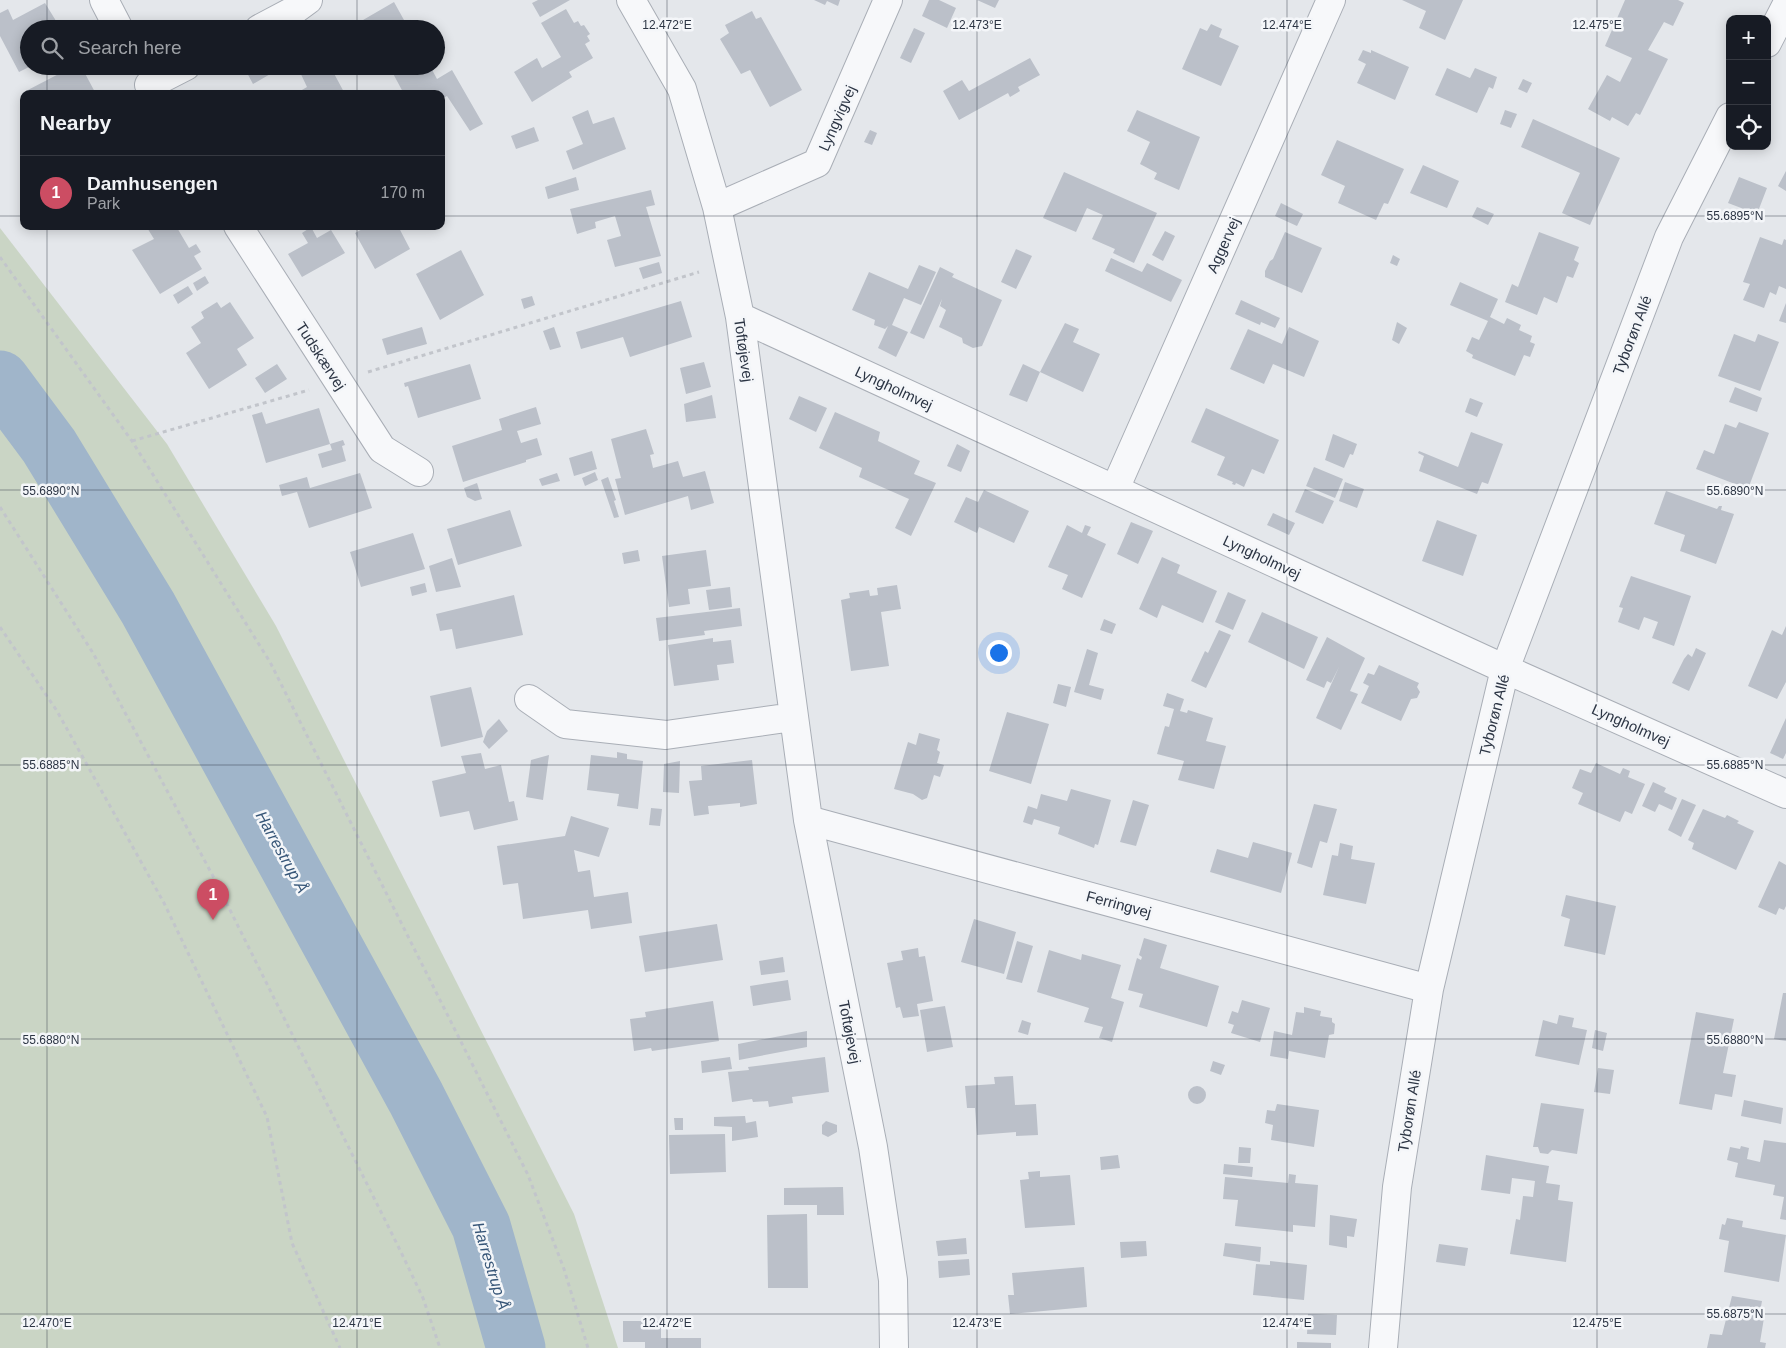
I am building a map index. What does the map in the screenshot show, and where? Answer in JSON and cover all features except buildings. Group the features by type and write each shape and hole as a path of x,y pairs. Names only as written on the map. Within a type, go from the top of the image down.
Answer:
{"street":[{"path":"104,0 114,20"},
{"path":"276,20 308,0"},
{"name":"Toftøjevej","path":"631,0 682,89 717,206 740,317 808,820 873,1147 893,1280 894,1348"},
{"name":"Lyngvigvej","path":"717,206 817,163 888,0"},
{"name":"Aggervej","path":"1115,489 1331,0"},
{"path":"1771,35 1786,6"},
{"path":"147,82 164,75"},
{"name":"Tyborøn Allé","path":"1383,1348 1398,1187 1429,989 1505,669 1669,237 1726,125"},
{"name":"Tudskærvej","path":"241,230 382,449 419,472"},
{"name":"Lyngholmvej","path":"740,317 1505,669 1786,794"},
{"path":"529,699 565,724 666,734 793,717"},
{"name":"Ferringvej","path":"808,820 1429,989"}],"path":[{"path":"0,257 132,442 270,662 322,761 528,1175 564,1269 588,1348"},
{"path":"132,442 337,382 728,263"},
{"path":"0,507 93,653 214,878 400,1250 423,1298 440,1348"},
{"path":"0,627 57,712 164,903 267,1117 292,1243 340,1348"}],"green space":[{"path":"0,228 167,444 276,626 574,1214 618,1348 0,1348"}],"waterway":[{"name":"Harrestrup Å","path":"0,380 49,446 148,608 416,1098 481,1226 516,1348"}],"place":[{"name":"Damhusengen","path":"213,920"}]}
